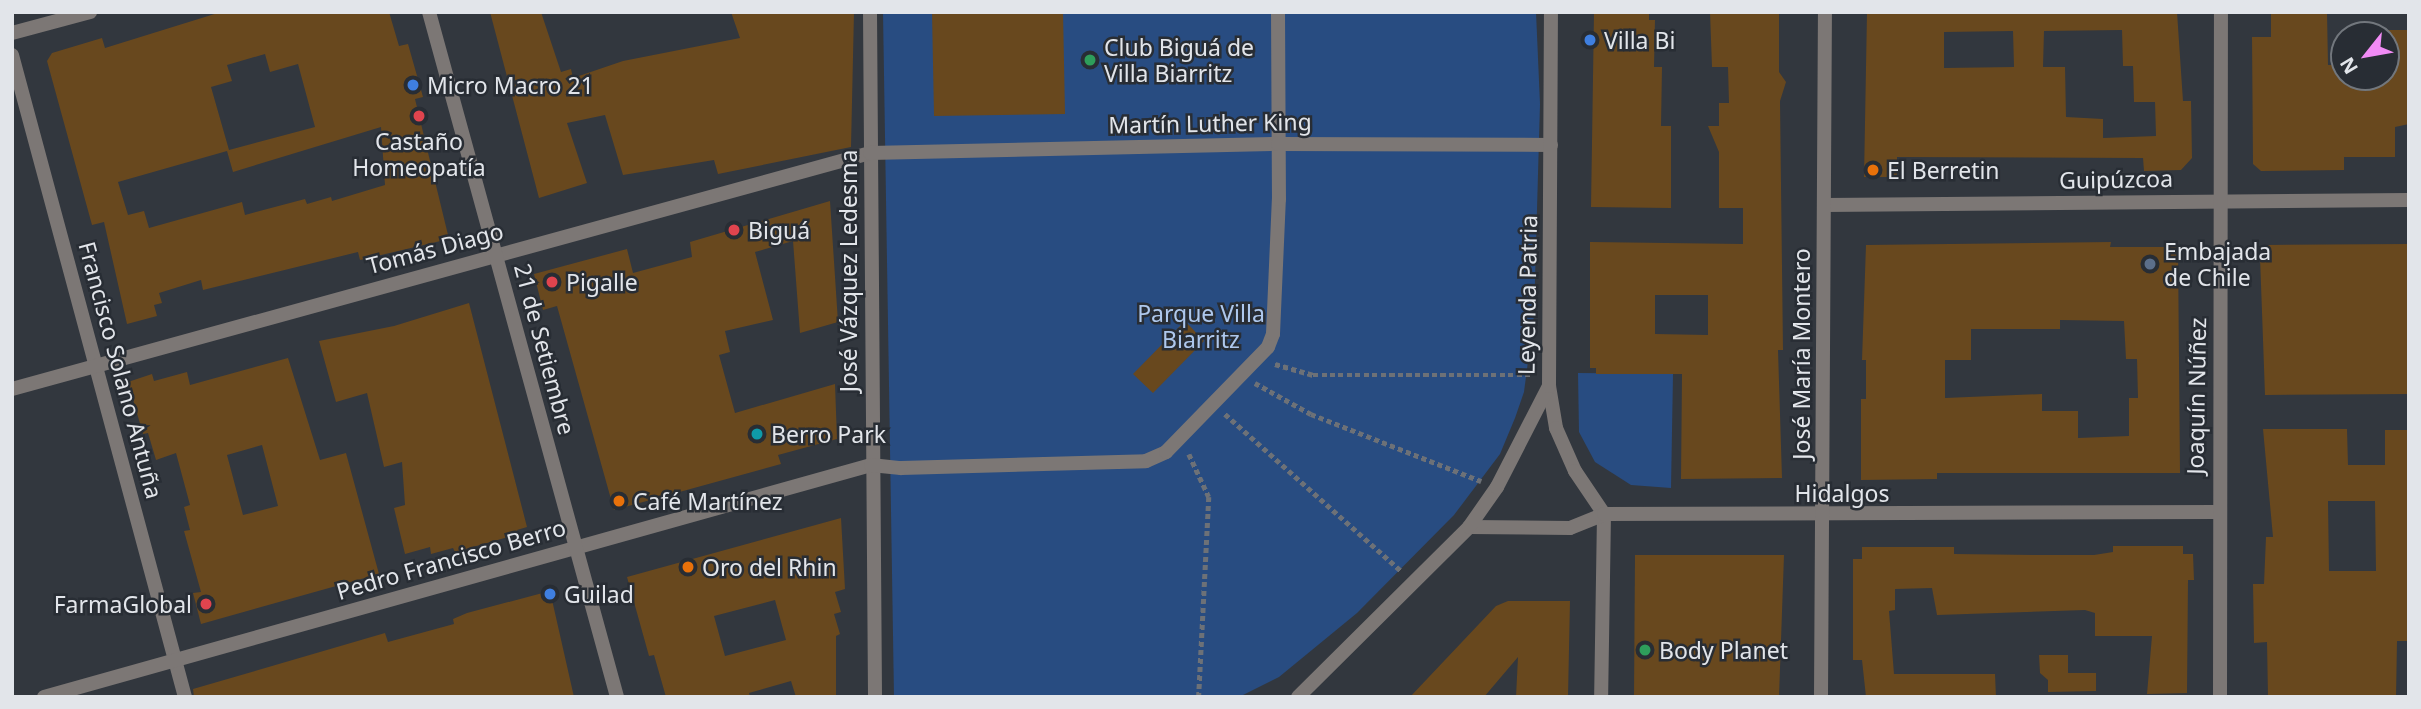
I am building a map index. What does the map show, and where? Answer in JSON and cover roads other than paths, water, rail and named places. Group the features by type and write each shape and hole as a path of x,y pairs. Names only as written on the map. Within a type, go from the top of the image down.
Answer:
{"street":[{"path":"12,33 90,12"},
{"name":"21 de Setiembre","path":"429,12 617,697"},
{"name":"José Vázquez Ledesma","path":"870,12 871,465 876,697"},
{"path":"871,465 901,468 1146,461 1182,438 1258,359 1273,334 1279,199 1278,12"},
{"name":"Leyenda Patria","path":"1298,697 1469,527 1497,487 1549,386 1551,12"},
{"name":"José María Montero","path":"1821,697 1825,12"},
{"name":"Joaquín Núñez","path":"2220,697 2217,513 2222,201 2221,12"},
{"name":"Francisco Solano Antuña","path":"12,55 185,697"},
{"name":"Martín Luther King","path":"870,153 1278,144 1551,145"},
{"name":"Tomás Diago","path":"12,389 870,153"},
{"name":"Guipúzcoa","path":"1825,205 2409,200"},
{"path":"1549,386 1556,428 1574,471 1604,514 1601,697"},
{"name":"Pedro Francisco Berro","path":"44,697 871,465"},
{"name":"Hidalgos","path":"1469,527 1570,528 1604,514 1822,516 2217,513"}],"place":[{"name":"Villa Bi","path":"1590,40"},
{"name":"Club Biguá de Villa Biarritz","path":"1090,60"},
{"name":"Micro Macro 21","path":"413,85"},
{"name":"Castaño Homeopatía","path":"419,116"},
{"name":"El Berretin","path":"1873,170"},
{"name":"Biguá","path":"734,230"},
{"name":"Embajada de Chile","path":"2150,264"},
{"name":"Pigalle","path":"552,282"},
{"name":"Berro Park","path":"757,434"},
{"name":"Café Martínez","path":"619,501"},
{"name":"Oro del Rhin","path":"688,567"},
{"name":"Guilad","path":"550,594"},
{"name":"FarmaGlobal","path":"206,604"},
{"name":"Body Planet","path":"1645,650"}],"park label":[{"name":"Parque Villa Biarritz","path":"1201,326"}]}
